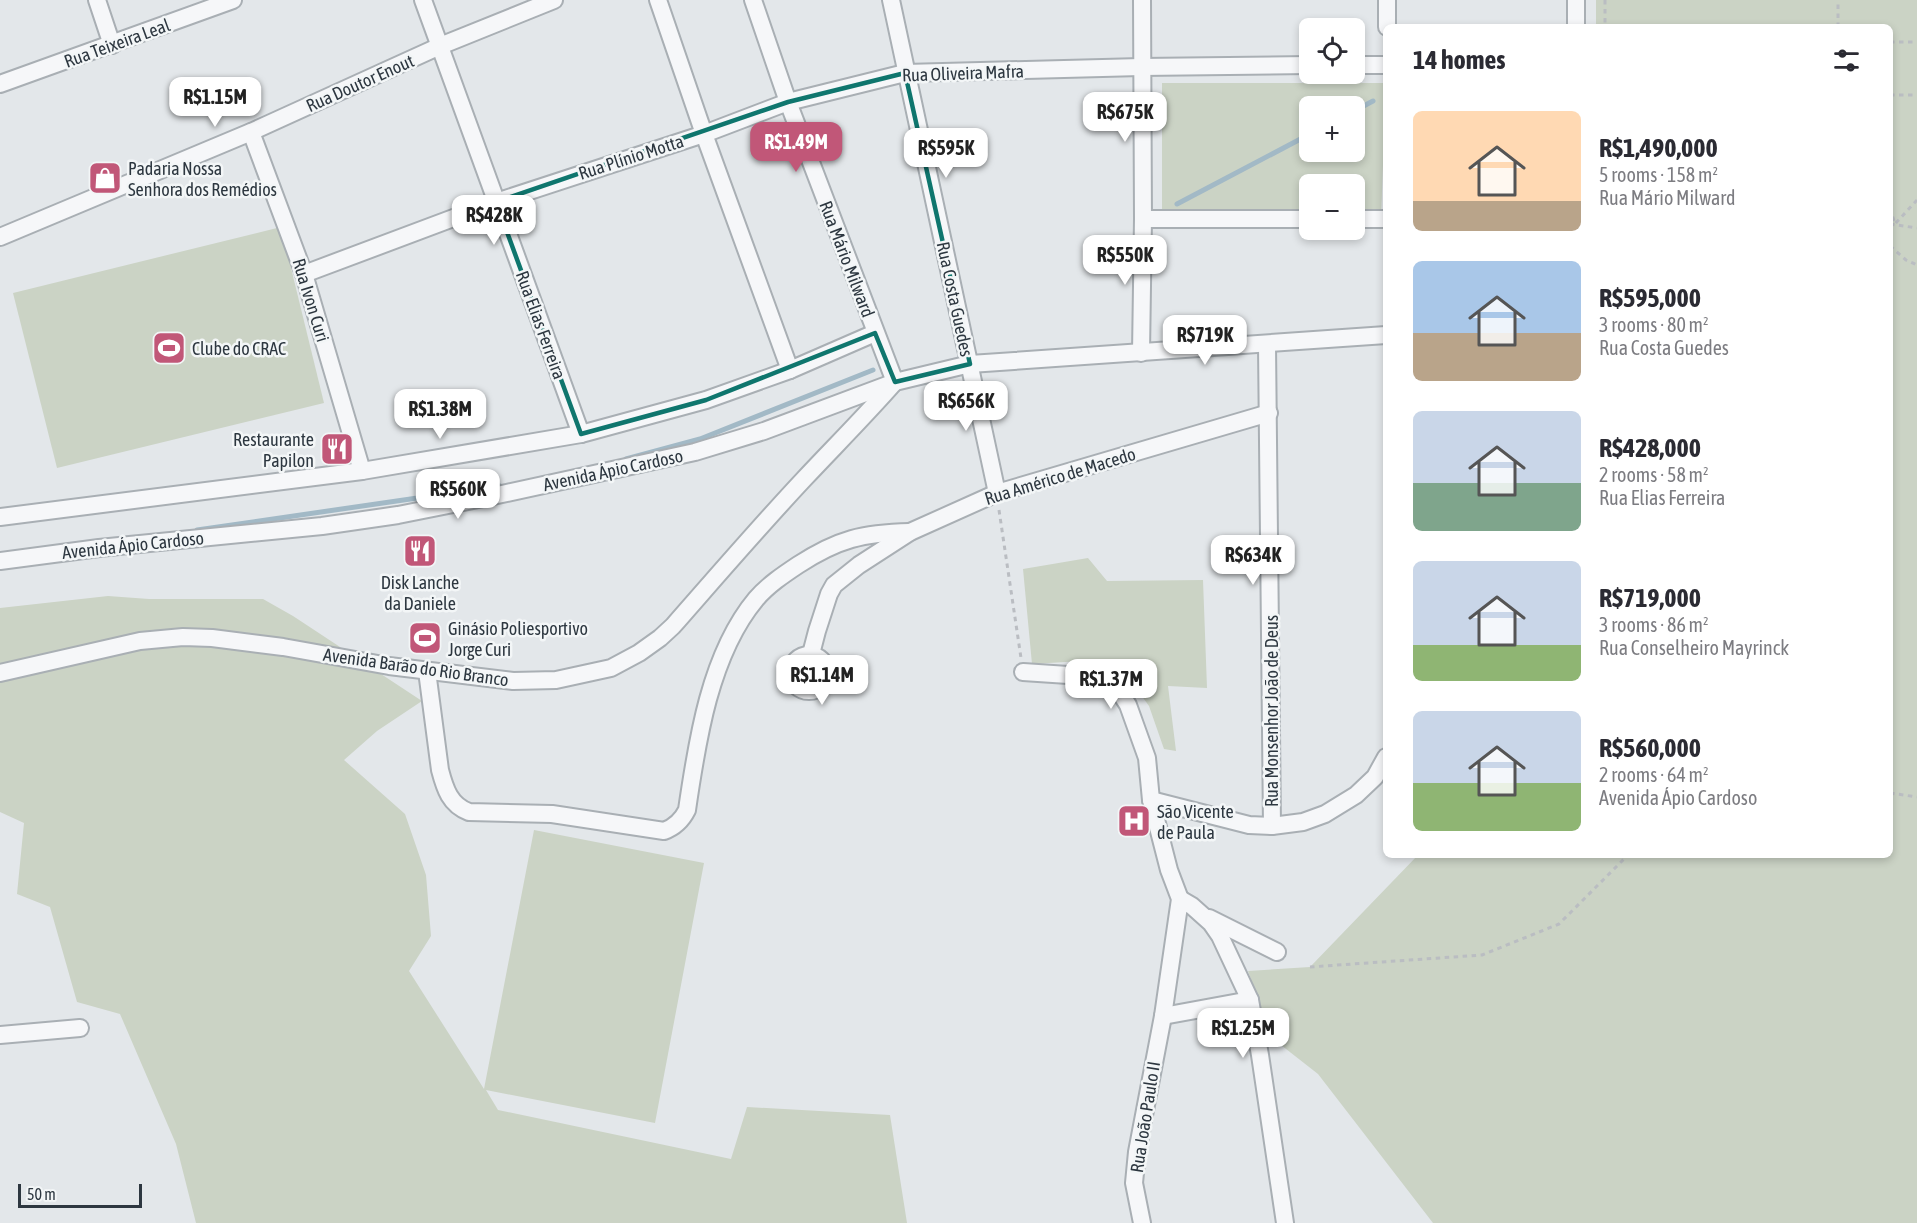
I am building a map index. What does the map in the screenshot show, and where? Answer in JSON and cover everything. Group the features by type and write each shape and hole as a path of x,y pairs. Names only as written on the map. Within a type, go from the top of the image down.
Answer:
{"street":[{"path":"97,0 112,45"},
{"name":"Rua Teixeira Leal","path":"0,84 233,0"},
{"name":"Rua Elias Ferreira","path":"423,0 581,434"},
{"name":"Rua Doutor Enout","path":"0,237 251,132 441,46 554,0"},
{"path":"658,0 790,370"},
{"name":"Rua Mário Milward","path":"753,0 788,102 895,382"},
{"name":"Rua Costa Guedes","path":"891,0 997,493"},
{"path":"1141,353 1142,0"},
{"path":"1387,0 1388,24"},
{"path":"1576,0 1576,24"},
{"name":"Rua Oliveira Mafra","path":"788,102 905,73 1299,65"},
{"path":"1365,65 1383,65"},
{"name":"Rua Plínio Motta","path":"304,274 496,202 704,134 788,102"},
{"name":"Rua Ivon Curi","path":"251,132 304,274 362,471"},
{"path":"1143,219 1299,219"},
{"path":"1365,219 1383,219"},
{"path":"0,518 362,471 581,434 706,400 790,370 875,333"},
{"name":"Avenida Ápio Cardoso","path":"0,561 99,548 322,526 398,515 483,498 695,452 764,430 895,382 970,364 1383,335"},
{"name":"Rua Monsenhor João de Deus","path":"1267,345 1272,826"},
{"name":"Avenida Barão do Rio Branco","path":"0,673 140,642 183,637 212,638 283,647 428,671 513,681 556,680 611,668 639,653 673,626 751,537 858,425 895,382"},
{"name":"Rua Américo de Macedo","path":"811,654 829,594 834,585 859,565 910,532 997,493 1269,413"},
{"path":"428,671 440,770 450,798 459,808 469,812 552,814 664,831 678,824 687,810 704,715 716,674 731,637 755,600 771,584 821,550 864,535 910,532"},
{"name":"Rua João Paulo II","path":"1023,672 1098,677 1113,685 1128,705 1147,758 1151,800 1169,870 1180,899 1163,1016 1137,1152 1134,1183 1142,1223"},
{"path":"1151,800 1249,825 1272,826 1303,822 1341,806 1367,786 1383,762"},
{"path":"1180,899 1203,914 1277,952"},
{"path":"1203,914 1220,936 1250,1000 1284,1223"},
{"path":"1163,1016 1250,1000"},
{"path":"0,1035 80,1028"}],"path":[{"path":"1605,0 1605,24"},
{"path":"1838,0 1838,24"},
{"path":"1893,42 1917,42"},
{"path":"1893,95 1917,95"},
{"path":"1895,224 1917,200"},
{"path":"1893,218 1895,224"},
{"path":"1895,224 1917,228"},
{"path":"1893,249 1906,260 1917,265"},
{"path":"997,493 1023,672"},
{"path":"1893,793 1917,797"},
{"path":"1310,967 1482,955 1559,924 1625,858"}],"highlighted area":[{"path":"905,73 970,364 895,382 875,333 706,400 581,434 496,202 788,102"}],"shaded area":[{"path":"1596,0 1917,0 1917,1223 1433,1223 1318,1074 1272,1038 1248,971 1310,967 1415,858 1893,858 1893,24 1596,24"},
{"path":"1162,83 1383,83 1381,219 1365,219 1365,174 1299,174 1299,219 1162,219"},
{"name":"Clube do CRAC","path":"281,227 324,403 57,468 13,293"},
{"path":"1088,558 1107,581 1203,580 1207,688 1168,686 1176,751 1164,749 1149,706 1115,659 1032,664 1023,569"},
{"path":"108,596 149,599 263,599 293,616 422,701 377,731 344,760 405,814 426,875 431,936 409,971 484,1089 534,830 704,863 655,1123 486,1090 498,1110 731,1159 747,1107 890,1115 907,1223 196,1223 176,1144 120,1014 77,1002 50,907 17,894 24,823 0,812 0,608"},
{"path":"809,658 819,663 824,673 819,683 809,688 799,683 794,673 799,663"}],"waterway":[{"path":"1365,105 1373,101"},
{"path":"1177,204 1299,140"},
{"path":"626,459 700,439 873,370"},
{"path":"197,530 500,486"}],"place":[{"name":"Padaria Nossa Senhora dos Remédios","path":"105,178"},
{"name":"Clube do CRAC","path":"169,348"},
{"name":"Restaurante Papilon","path":"337,449"},
{"name":"Disk Lanche da Daniele","path":"420,551"},
{"name":"Ginásio Poliesportivo Jorge Curi","path":"425,638"},
{"name":"São Vicente de Paula","path":"1134,821"}]}
